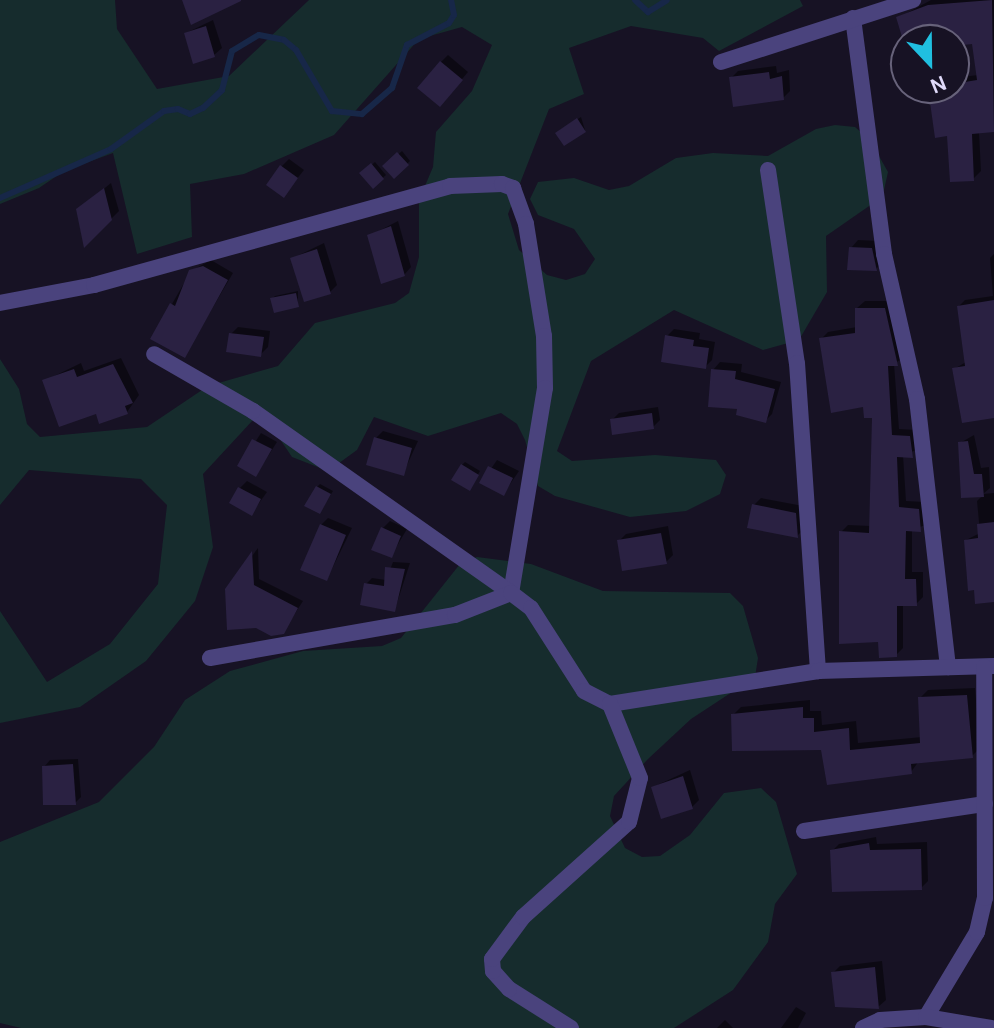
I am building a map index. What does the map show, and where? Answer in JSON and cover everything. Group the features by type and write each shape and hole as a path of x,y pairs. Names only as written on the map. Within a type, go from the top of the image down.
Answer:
{"street":[{"path":"721,62 913,0"},
{"path":"853,18 884,254 917,399 948,667"},
{"path":"768,170 797,363 818,671"},
{"path":"0,303 94,285 450,186 502,184 513,188 526,224 544,336 545,388 511,593"},
{"path":"154,354 253,411 531,608 584,691 610,704 818,671 989,666 985,898 977,932 926,1017"},
{"path":"210,658 455,615 511,593"},
{"path":"571,1028 509,989 493,971 492,959 523,917 629,822 640,778 610,704"},
{"path":"804,831 985,804"},
{"path":"863,1028 880,1020 926,1017 991,1028"}],"green space":[{"path":"0,0 115,0 117,29 157,89 229,76 309,0 800,0 803,6 719,51 703,38 631,26 569,48 584,94 549,109 508,214 519,250 547,275 566,280 585,274 595,259 574,229 538,215 530,199 538,182 574,178 609,190 629,186 676,158 713,153 768,156 816,129 835,125 855,127 870,140 888,172 884,190 872,204 826,236 827,292 799,340 763,350 674,310 591,361 557,451 572,461 655,455 716,460 726,475 720,494 686,511 630,517 555,496 538,486 525,440 517,424 501,413 428,436 374,417 357,450 328,471 292,457 271,426 253,420 203,474 213,547 195,601 146,661 80,707 0,723 0,611 47,682 110,644 158,584 167,505 141,479 29,470 0,505 0,359 19,389 27,424 40,437 147,427 208,386 278,366 315,323 395,303 409,293 419,257 419,200 433,167 436,132 472,91 492,45 462,27 419,39 334,135 244,174 190,184 192,237 137,254 113,153 64,171 39,188 0,204"},
{"path":"477,557 531,564 603,591 730,593 743,606 758,658 755,677 691,719 648,759 614,796 610,816 625,848 642,857 660,856 690,835 724,793 761,788 776,802 797,874 775,904 768,942 733,990 674,1028 21,1028 0,1023 0,842 99,802 154,747 185,700 230,671 303,651 382,646 401,638 460,564"}],"building":[{"path":"182,0 241,0 241,1 191,25"},
{"path":"992,0 994,132 972,134 974,181 950,182 947,136 935,138 930,104 970,104 970,81 977,80 970,44 970,24 898,24 896,17 928,5"},
{"path":"206,26 215,57 193,64 184,33"},
{"path":"440,61 463,80 440,107 417,88"},
{"path":"769,72 770,79 782,76 784,100 733,107 729,77"},
{"path":"577,118 586,132 564,146 555,133"},
{"path":"397,152 409,165 394,179 382,166"},
{"path":"371,163 384,179 373,189 359,173"},
{"path":"280,165 298,178 284,198 266,185"},
{"path":"104,188 112,220 84,248 76,209"},
{"path":"391,226 405,276 381,284 367,235"},
{"path":"849,247 872,248 877,271 847,270"},
{"path":"317,249 331,294 304,302 290,258"},
{"path":"203,266 228,280 185,358 150,339 170,303 175,306 189,270"},
{"path":"296,293 299,307 274,313 270,298"},
{"path":"994,300 994,418 962,423 952,368 965,366 957,306"},
{"path":"855,308 885,308 898,366 888,366 892,435 910,436 913,458 897,457 899,507 919,509 921,532 906,531 905,579 916,579 917,606 897,606 897,657 879,658 878,642 839,644 839,531 869,533 872,418 864,418 863,407 831,413 819,338 855,333"},
{"path":"229,333 264,337 261,357 226,352"},
{"path":"665,335 694,340 693,346 709,348 706,369 661,362"},
{"path":"113,364 133,403 125,406 128,414 99,424 96,414 59,427 42,380 74,369 77,377"},
{"path":"711,369 736,371 735,379 775,389 766,423 736,415 737,409 708,407"},
{"path":"652,413 654,429 612,435 610,419"},
{"path":"374,437 412,448 404,476 366,465"},
{"path":"252,439 272,449 256,477 237,466"},
{"path":"968,441 974,474 982,474 984,497 961,498 958,442"},
{"path":"461,464 479,475 470,491 451,480"},
{"path":"488,466 513,478 504,496 479,483"},
{"path":"316,486 331,494 320,514 304,506"},
{"path":"238,487 261,499 252,516 229,503"},
{"path":"752,504 796,513 798,538 747,528"},
{"path":"994,522 994,602 975,604 974,590 968,591 964,540 978,538 977,524"},
{"path":"320,524 346,535 327,581 300,570"},
{"path":"381,527 401,536 392,558 371,550"},
{"path":"661,533 667,564 622,571 617,540"},
{"path":"252,551 254,585 298,608 284,634 271,636 256,628 227,630 225,589"},
{"path":"385,567 405,569 395,612 360,605 364,583 384,586"},
{"path":"967,695 973,758 911,764 912,774 827,785 821,750 732,751 731,714 803,707 803,718 814,718 814,732 849,728 850,750 920,743 918,697"},
{"path":"73,764 76,805 43,805 42,766"},
{"path":"683,776 693,809 661,819 651,787"},
{"path":"869,843 870,850 921,849 922,890 832,892 830,850"},
{"path":"875,967 879,1009 835,1007 831,972"}],"waterway":[{"path":"0,198 111,149 164,111 178,109 190,114 203,108 222,90 232,51 259,35 284,40 296,50 332,111 362,114 392,88 407,45 449,23 454,15 451,0"},
{"path":"635,0 648,12 667,0"}]}
